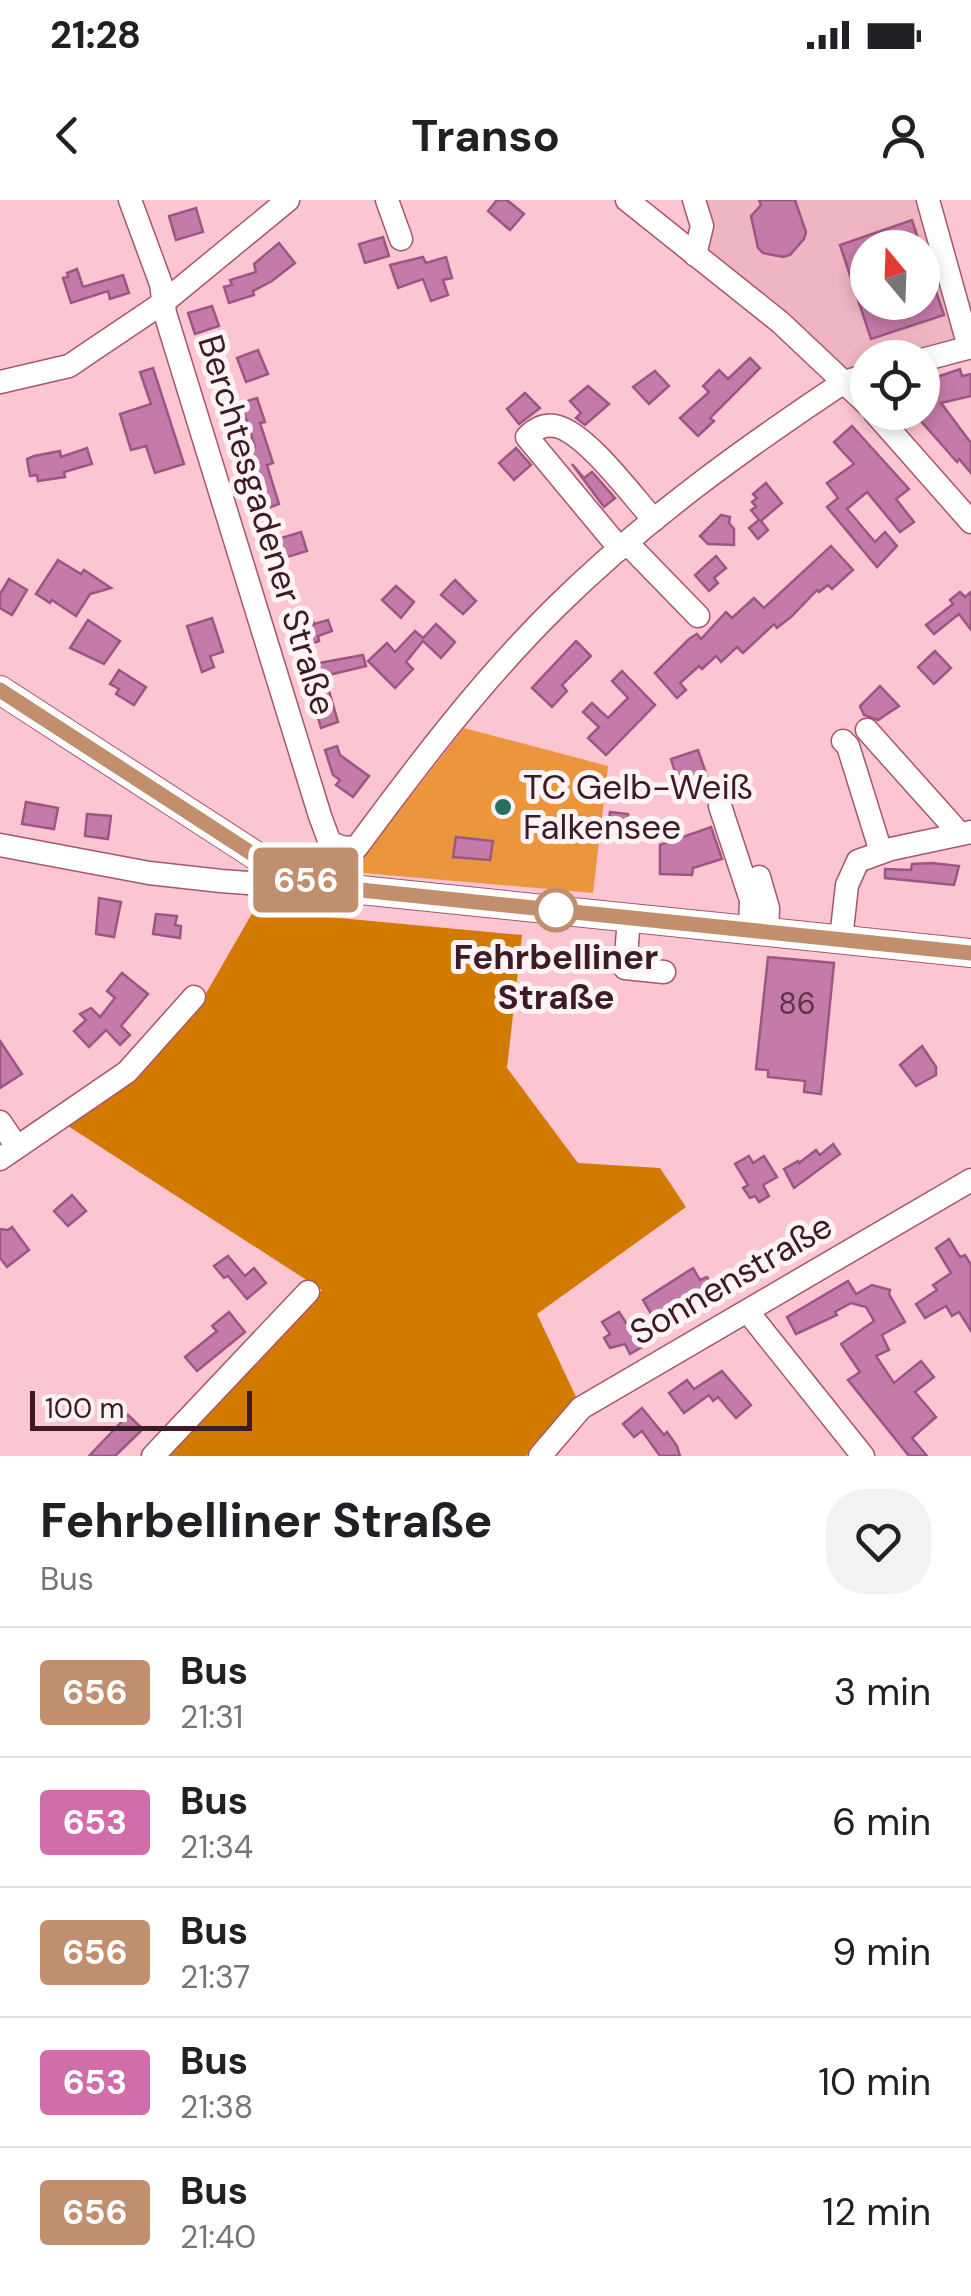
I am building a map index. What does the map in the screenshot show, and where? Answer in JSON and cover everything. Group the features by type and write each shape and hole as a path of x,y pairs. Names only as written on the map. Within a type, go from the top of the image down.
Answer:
{"main road":[{"path":"0,690 274,868 310,882 971,953"}],"street":[{"name":"Berchtesgadener Straße","path":"130,200 330,842 345,848 358,847 430,749 493,673 623,547"},
{"path":"0,382 69,366 164,302 288,200"},
{"path":"387,200 400,239"},
{"path":"627,200 780,322 850,388"},
{"path":"694,200 702,226 695,256"},
{"path":"928,200 970,347 940,355"},
{"path":"623,547 747,450 850,380"},
{"path":"654,520 579,438 557,426 537,427 526,437 623,547 693,616"},
{"path":"890,430 971,522"},
{"path":"866,730 965,833"},
{"path":"843,741 848,746 880,852"},
{"path":"720,806 758,931"},
{"path":"840,939 847,885 858,861 880,852 965,833"},
{"path":"749,843 768,908 758,931"},
{"path":"0,845 221,881 262,880 274,868"},
{"path":"628,918 624,979 664,972"},
{"path":"0,1122 8,1153 127,1072 194,997"},
{"name":"Sonnenstraße","path":"540,1456 581,1408 640,1370 748,1312 971,1180"},
{"path":"153,1456 308,1292"},
{"path":"748,1312 863,1456"}],"shaded area":[{"path":"694,200 928,200 936,230 850,230 850,320 940,320 940,243 969,347 940,354 940,340 850,340 850,380 844,382 695,255"},
{"name":"TC Gelb-Weiß Falkensee","path":"464,728 608,766 593,893 351,872"},
{"path":"254,910 522,935 507,1068 578,1163 660,1168 686,1207 537,1314 577,1399 526,1456 162,1456 322,1290 68,1126 201,1002"}],"building":[{"path":"497,200 507,200 524,214 510,230 488,211"},
{"path":"759,200 795,200 806,232 790,255 763,253 758,248 751,216 761,205"},
{"path":"196,208 203,232 176,240 169,216"},
{"path":"912,220 915,230 883,230"},
{"path":"383,237 389,256 365,263 359,244"},
{"path":"850,242 850,275 840,245"},
{"path":"279,243 295,263 253,291 254,295 229,303 224,287 232,285 230,280 256,272 254,264"},
{"path":"423,257 426,263 446,257 452,278 443,280 448,295 431,301 423,279 398,288 390,265"},
{"path":"77,269 83,287 123,275 129,293 110,299 108,291 71,303 63,278"},
{"path":"212,306 219,326 195,334 188,313"},
{"path":"865,320 929,320 871,339"},
{"path":"258,350 268,374 246,382 237,358"},
{"path":"750,358 760,368 710,418 714,421 698,436 680,418 709,392 703,386 719,370 728,379"},
{"path":"153,368 184,464 155,473 146,446 131,450 120,414 151,404 140,372"},
{"path":"960,369 962,376 971,374 971,396 941,403 971,443 971,473 929,430 940,430 940,376"},
{"path":"655,371 669,386 649,404 633,387"},
{"path":"588,386 609,404 585,425 576,418 581,413 570,401"},
{"path":"525,393 540,408 519,424 507,409"},
{"path":"257,398 265,422 260,423 273,463 267,465 279,504 260,511 253,491 261,489 253,464 245,467 240,452 255,447 241,403"},
{"path":"850,428 856,430 909,489 896,499 914,522 900,532 867,492 847,509 875,542 885,532 897,546 877,567 827,507 838,498 827,483 854,464 834,442"},
{"path":"87,448 92,464 64,472 65,477 38,481 37,475 30,476 27,459 60,451 61,457"},
{"path":"516,448 531,465 514,480 499,463"},
{"path":"572,464 584,478 592,472 615,498 604,507"},
{"path":"766,483 782,503 761,521 768,530 758,539 749,528 759,520 751,510 756,507 753,494"},
{"path":"721,515 730,517 734,545 708,544 700,536"},
{"path":"301,532 307,551 284,558 278,539"},
{"path":"831,546 853,570 832,589 828,585 817,590 792,616 777,628 774,624 743,653 737,647 721,662 716,656 702,669 699,666 680,683 686,690 677,698 655,673 689,639 697,634 701,639 726,612 732,618 754,598 764,608"},
{"path":"716,556 726,568 714,578 718,583 709,591 695,575"},
{"path":"58,560 81,574 84,570 111,588 90,594 76,616 52,600 50,603 36,594"},
{"path":"9,579 27,590 12,615 0,608 0,594"},
{"path":"455,580 476,601 463,614 441,595"},
{"path":"396,586 414,602 401,618 382,600"},
{"path":"960,592 965,597 971,592 971,630 959,614 934,634 926,625 953,604 950,600"},
{"path":"307,616 314,624 328,620 332,631 298,649 291,627 295,626 293,620"},
{"path":"212,618 223,652 210,656 214,667 202,672 187,626"},
{"path":"88,620 120,641 104,664 70,648"},
{"path":"436,624 455,642 441,658 423,641 406,662 413,669 395,688 368,661 387,643 395,652 415,631 423,638"},
{"path":"576,641 591,656 562,685 567,691 552,707 532,688"},
{"path":"935,651 951,668 934,684 918,667"},
{"path":"363,655 366,666 329,675 332,683 327,684 338,722 321,728 303,666"},
{"path":"119,670 146,687 134,705 116,694 119,689 110,684"},
{"path":"622,671 655,705 606,755 588,738 599,727 583,712 592,703 608,718 628,698 612,681"},
{"path":"880,686 899,706 878,720 864,715 860,706"},
{"path":"337,746 340,755 369,776 353,797 336,785 340,780 333,775 325,750"},
{"path":"698,750 709,782 681,791 671,759"},
{"path":"26,802 58,808 54,829 22,824"},
{"path":"610,812 628,814 627,826 633,826 632,839 607,835"},
{"path":"87,814 111,816 108,839 85,836"},
{"path":"711,827 722,859 693,868 692,875 660,874 660,845"},
{"path":"456,837 493,841 490,860 453,857"},
{"path":"912,864 959,866 954,885 885,878 885,869 911,870"},
{"path":"99,898 121,902 114,937 96,934"},
{"path":"156,914 177,916 175,925 181,926 180,938 153,934"},
{"path":"768,957 834,963 821,1094 804,1092 805,1081 768,1077 768,1070 756,1069"},
{"path":"122,973 148,994 121,1026 130,1035 120,1045 106,1030 89,1047 74,1031 86,1020 80,1014 91,1008 100,1017 115,998 107,991"},
{"path":"0,1041 22,1074 0,1088"},
{"path":"922,1046 936,1067 936,1075 916,1086 900,1065"},
{"path":"833,1144 840,1154 794,1188 784,1169 816,1150 820,1155"},
{"path":"749,1156 753,1163 764,1156 777,1177 763,1185 769,1196 759,1202 743,1188 748,1185 735,1164"},
{"path":"72,1195 86,1211 68,1226 54,1211"},
{"path":"12,1227 29,1250 7,1267 0,1258 0,1229"},
{"path":"949,1239 960,1257 965,1255 971,1265 971,1331 959,1312 952,1316 946,1306 925,1318 916,1304 937,1290 933,1285 951,1273 936,1248"},
{"path":"228,1256 245,1276 254,1268 266,1283 247,1299 214,1266"},
{"path":"693,1268 700,1280 707,1277 716,1291 694,1303 690,1295 653,1317 643,1300"},
{"path":"848,1281 856,1294 872,1285 890,1290 905,1322 882,1335 889,1350 876,1356 894,1383 921,1361 934,1377 915,1392 936,1417 912,1438 927,1456 909,1456 848,1380 860,1372 841,1344 874,1321 866,1307 851,1303 835,1312 837,1315 796,1334 787,1317"},
{"path":"229,1312 245,1332 197,1371 185,1357 217,1331 212,1326"},
{"path":"619,1312 642,1347 630,1354 625,1344 610,1348 604,1338 610,1334 602,1322"},
{"path":"722,1371 751,1405 736,1418 718,1397 713,1401 709,1395 684,1413 669,1393 687,1380 694,1389"},
{"path":"642,1408 664,1435 667,1432 680,1456 660,1456 642,1431 634,1437 623,1424"},
{"path":"128,1415 143,1429 115,1456 89,1456"}],"bus line":[{"name":"656","path":"0,690 274,868 310,882 971,953"}],"place":[{"name":"TC Gelb-Weiß Falkensee","path":"503,807"},
{"name":"Fehrbelliner Straße","path":"556,910"}]}
